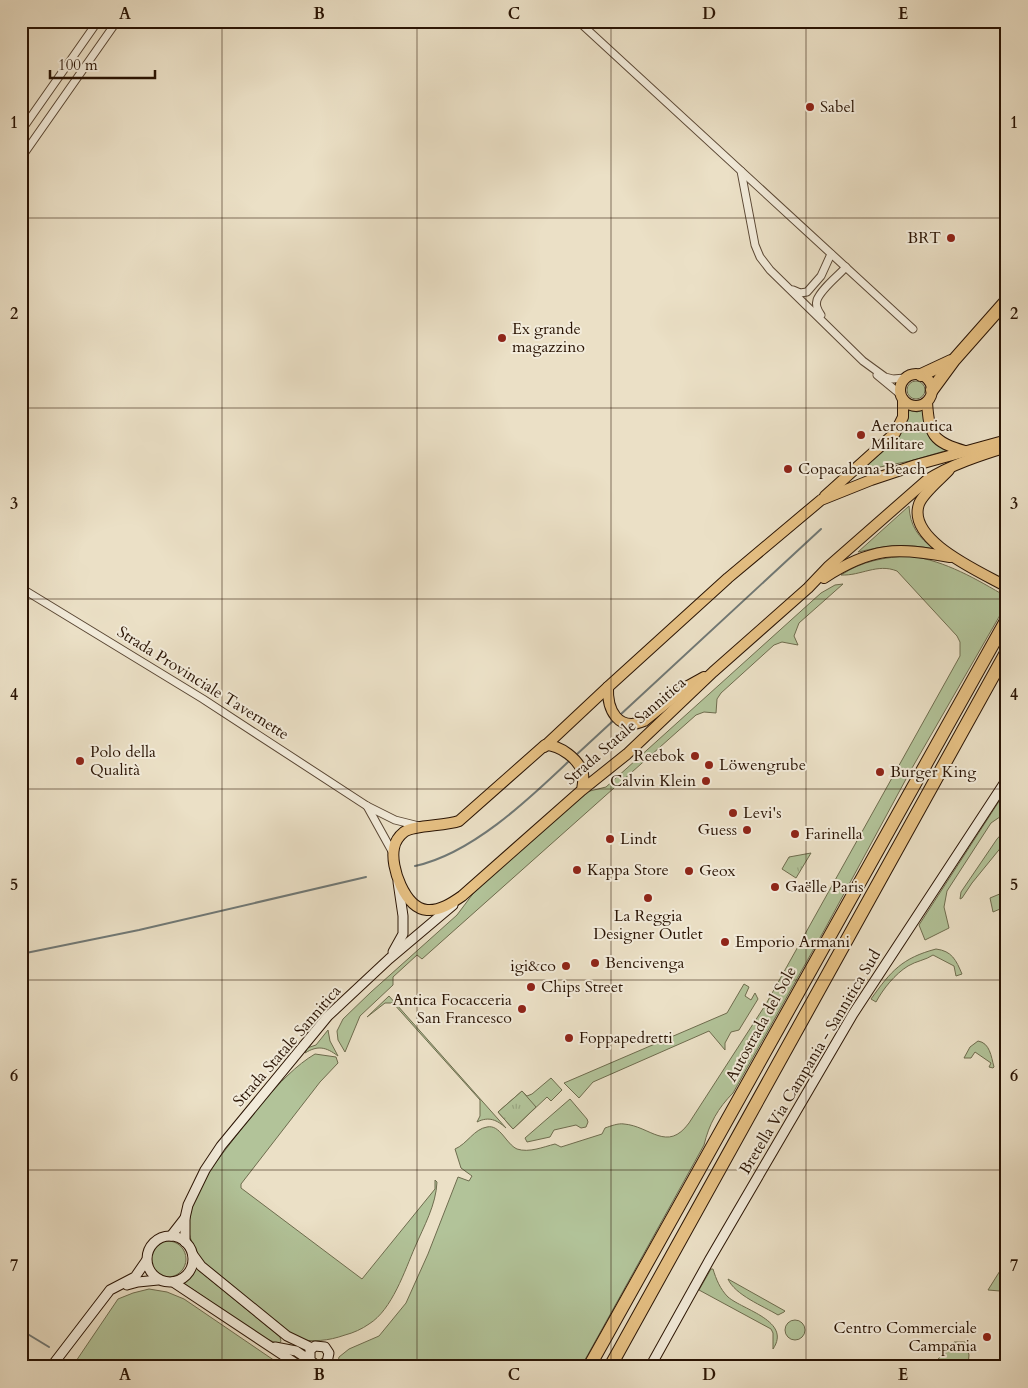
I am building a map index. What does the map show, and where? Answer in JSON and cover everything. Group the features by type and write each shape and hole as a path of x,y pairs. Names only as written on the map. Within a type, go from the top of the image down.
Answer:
{"highway":[{"path":"932,390 954,360 1007,300"},
{"path":"921,375 954,360"},
{"name":"Autostrada del Sole","path":"589,1367 1007,619"},
{"name":"Autostrada del Sole","path":"610,1367 1007,651"}],"main road":[{"path":"393,853 395,843 404,831 459,821 543,747 728,578 821,500 894,432 903,417 901,397 900,385 905,378 915,374 929,380 932,390 927,402 914,407 906,404 901,397"},
{"path":"927,402 929,425 933,434 938,440 949,446 966,451"},
{"path":"821,500 871,480 1007,440"},
{"name":"Strada Statale Sannitica","path":"393,853 398,882 411,902 422,909 435,910 449,905 462,896 582,790 627,754 713,672 921,485 935,475 974,458 1007,447"},
{"name":"Strada Statale Sannitica","path":"950,469 922,498 918,506 918,521 924,532 935,544 954,558 1007,587"},
{"name":"Strada Statale Sannitica","path":"808,588 854,560 877,552 904,550 954,558"},
{"path":"608,687 607,698 610,708 616,717 624,724 636,724 644,721 686,686 713,672"},
{"path":"543,747 558,747 579,765 583,771 584,779 582,790"}],"street":[{"path":"21,132 98,21"},
{"path":"21,158 117,21"},
{"path":"578,21 912,329"},
{"path":"741,170 755,245 760,257 770,270 869,365 885,377 894,379 905,378"},
{"path":"790,288 800,293 807,292 821,276 831,254"},
{"path":"824,322 816,308 816,301 846,267"},
{"path":"869,365 881,380 901,397"},
{"name":"Strada Provinciale Tavernette","path":"21,588 203,699 367,806 395,820 421,827"},
{"name":"Bretella Via Campania - Sannitica Sud","path":"650,1367 710,1260 854,1014 1007,779"},
{"name":"Strada Provinciale Tavernette","path":"367,806 393,853"},
{"path":"389,959 402,934 403,916 398,882"},
{"name":"Strada Statale Sannitica","path":"185,1242 185,1218 192,1192 221,1146 328,1016 389,959 462,896"},
{"name":"Strada Statale Sannitica","path":"171,1236 185,1218"},
{"path":"158,1280 148,1268 146,1261 150,1246 156,1240 163,1237 171,1236 178,1238 185,1242 201,1266 287,1336 312,1348"},
{"path":"173,1282 186,1276 191,1270 192,1255"},
{"path":"50,1367 110,1290 135,1277 146,1261"},
{"path":"110,1290 138,1282 158,1280 173,1282 301,1367"},
{"path":"268,1344 296,1352 318,1366 330,1363 329,1353 325,1347 318,1345 312,1348 309,1354 310,1360"}],"green space":[{"path":"916,381 922,384 925,390 922,396 916,399 910,396 907,390 910,384"},
{"path":"909,410 917,412 923,410 925,425 929,434 936,442 948,450 910,461 860,471 897,437 907,420"},
{"path":"909,506 913,525 923,540 934,549 896,546 858,552"},
{"path":"910,556 948,566 1007,597 1007,603 912,768 733,1093 715,1117 704,1145 581,1367 337,1367 339,1357 349,1349 379,1336 406,1303 428,1254 458,1177 469,1181 472,1176 461,1168 455,1149 482,1128 496,1128 517,1149 526,1150 555,1144 561,1147 602,1134 605,1128 617,1124 633,1126 666,1137 681,1132 689,1123 766,1004 960,656 960,642 957,636 897,571 883,568 841,575 857,566 874,561"},
{"path":"843,584 799,623 794,636 798,645 782,642 774,645 721,693 717,699 716,713 704,712 696,715 422,959 417,955 393,977 393,985 360,1016 345,1052 338,1040 337,1031 343,1019 457,915 475,891 586,792 606,787 821,593 835,585"},
{"path":"1007,789 1007,812 991,823 947,891 944,907 949,928 925,940 919,925"},
{"path":"1007,828 1007,840 960,899 961,892 997,839"},
{"path":"811,853 796,878 782,869 789,857"},
{"path":"1007,891 1007,906 993,912 990,898"},
{"path":"936,949 950,954 958,964 962,974 956,976 954,966 933,955 903,969 890,982 876,1002 871,999 898,967 914,957"},
{"path":"744,984 749,987 745,996 751,1000 755,993 758,999 739,1030 731,1032 725,1043 725,1050 709,1031 593,1082 579,1098 564,1083 727,1013"},
{"path":"389,996 506,1128 493,1120 485,1119 477,1122 480,1116 480,1100 393,1003 385,1003 367,1017"},
{"path":"328,1030 330,1041 338,1056 322,1048 305,1053 307,1048 316,1045"},
{"path":"978,1041 988,1047 993,1068 989,1067 991,1063 975,1052 971,1058 964,1058 970,1047"},
{"path":"315,1054 336,1057 338,1063 320,1082 241,1184 241,1188 362,1279 435,1189 435,1180 437,1182 429,1215 391,1300 377,1318 357,1331 333,1339 315,1341 296,1339 200,1259 189,1234 188,1226 194,1203 204,1181 216,1162 275,1089 301,1063"},
{"path":"551,1078 562,1090 551,1101 547,1097 513,1129 498,1112 522,1091 527,1096 532,1094"},
{"path":"522,1091 536,1107 513,1129 498,1112"},
{"path":"570,1099 587,1119 586,1127 581,1128 576,1125 554,1130 550,1137 527,1142 525,1138"},
{"path":"168,1241 180,1247 186,1259 180,1271 168,1277 156,1271 150,1259 156,1247"},
{"path":"1003,1266 1006,1276 1002,1288 1000,1291 988,1290"},
{"path":"196,1268 280,1337 281,1341 279,1344 264,1338 182,1282 191,1276"},
{"path":"711,1269 713,1269 719,1284 728,1297 763,1317 771,1324 776,1331 777,1339 773,1349 773,1333 771,1329 699,1290"},
{"path":"728,1279 785,1311 778,1315 757,1304 737,1290"},
{"path":"149,1289 167,1292 184,1299 278,1363 274,1367 72,1367 118,1299"},
{"path":"791,1320 799,1320 805,1326 805,1334 799,1340 791,1340 785,1334 785,1326"},
{"path":"954,1342 966,1342 969,1355 968,1366 961,1364 959,1367 956,1367 939,1362 938,1359 950,1349"}],"waterway":[{"path":"620,715 821,529"},
{"path":"575,756 614,720"},
{"path":"415,866 436,860 477,838 516,809 568,762"},
{"path":"21,954 139,930 366,877"},
{"path":"21,1330 49,1347"},
{"path":"75,1364 78,1367"}],"place":[{"name":"Sabel","path":"810,107"},
{"name":"BRT","path":"951,238"},
{"name":"Ex grande magazzino","path":"502,338"},
{"name":"Aeronautica Militare","path":"861,435"},
{"name":"Copacabana Beach","path":"788,469"},
{"name":"Reebok","path":"695,756"},
{"name":"Polo della Qualità","path":"80,761"},
{"name":"Löwengrube","path":"709,765"},
{"name":"Burger King","path":"880,772"},
{"name":"Calvin Klein","path":"706,781"},
{"name":"Levi's","path":"733,813"},
{"name":"Guess","path":"747,830"},
{"name":"Farinella","path":"795,834"},
{"name":"Lindt","path":"610,839"},
{"name":"Kappa Store","path":"577,870"},
{"name":"Geox","path":"689,871"},
{"name":"Gaëlle Paris","path":"775,887"},
{"name":"La Reggia Designer Outlet","path":"648,898"},
{"name":"Emporio Armani","path":"725,942"},
{"name":"Bencivenga","path":"595,963"},
{"name":"igi&co","path":"566,966"},
{"name":"Chips Street","path":"531,987"},
{"name":"Antica Focacceria San Francesco","path":"522,1009"},
{"name":"Foppapedretti","path":"569,1038"},
{"name":"Centro Commerciale Campania","path":"987,1337"}]}
